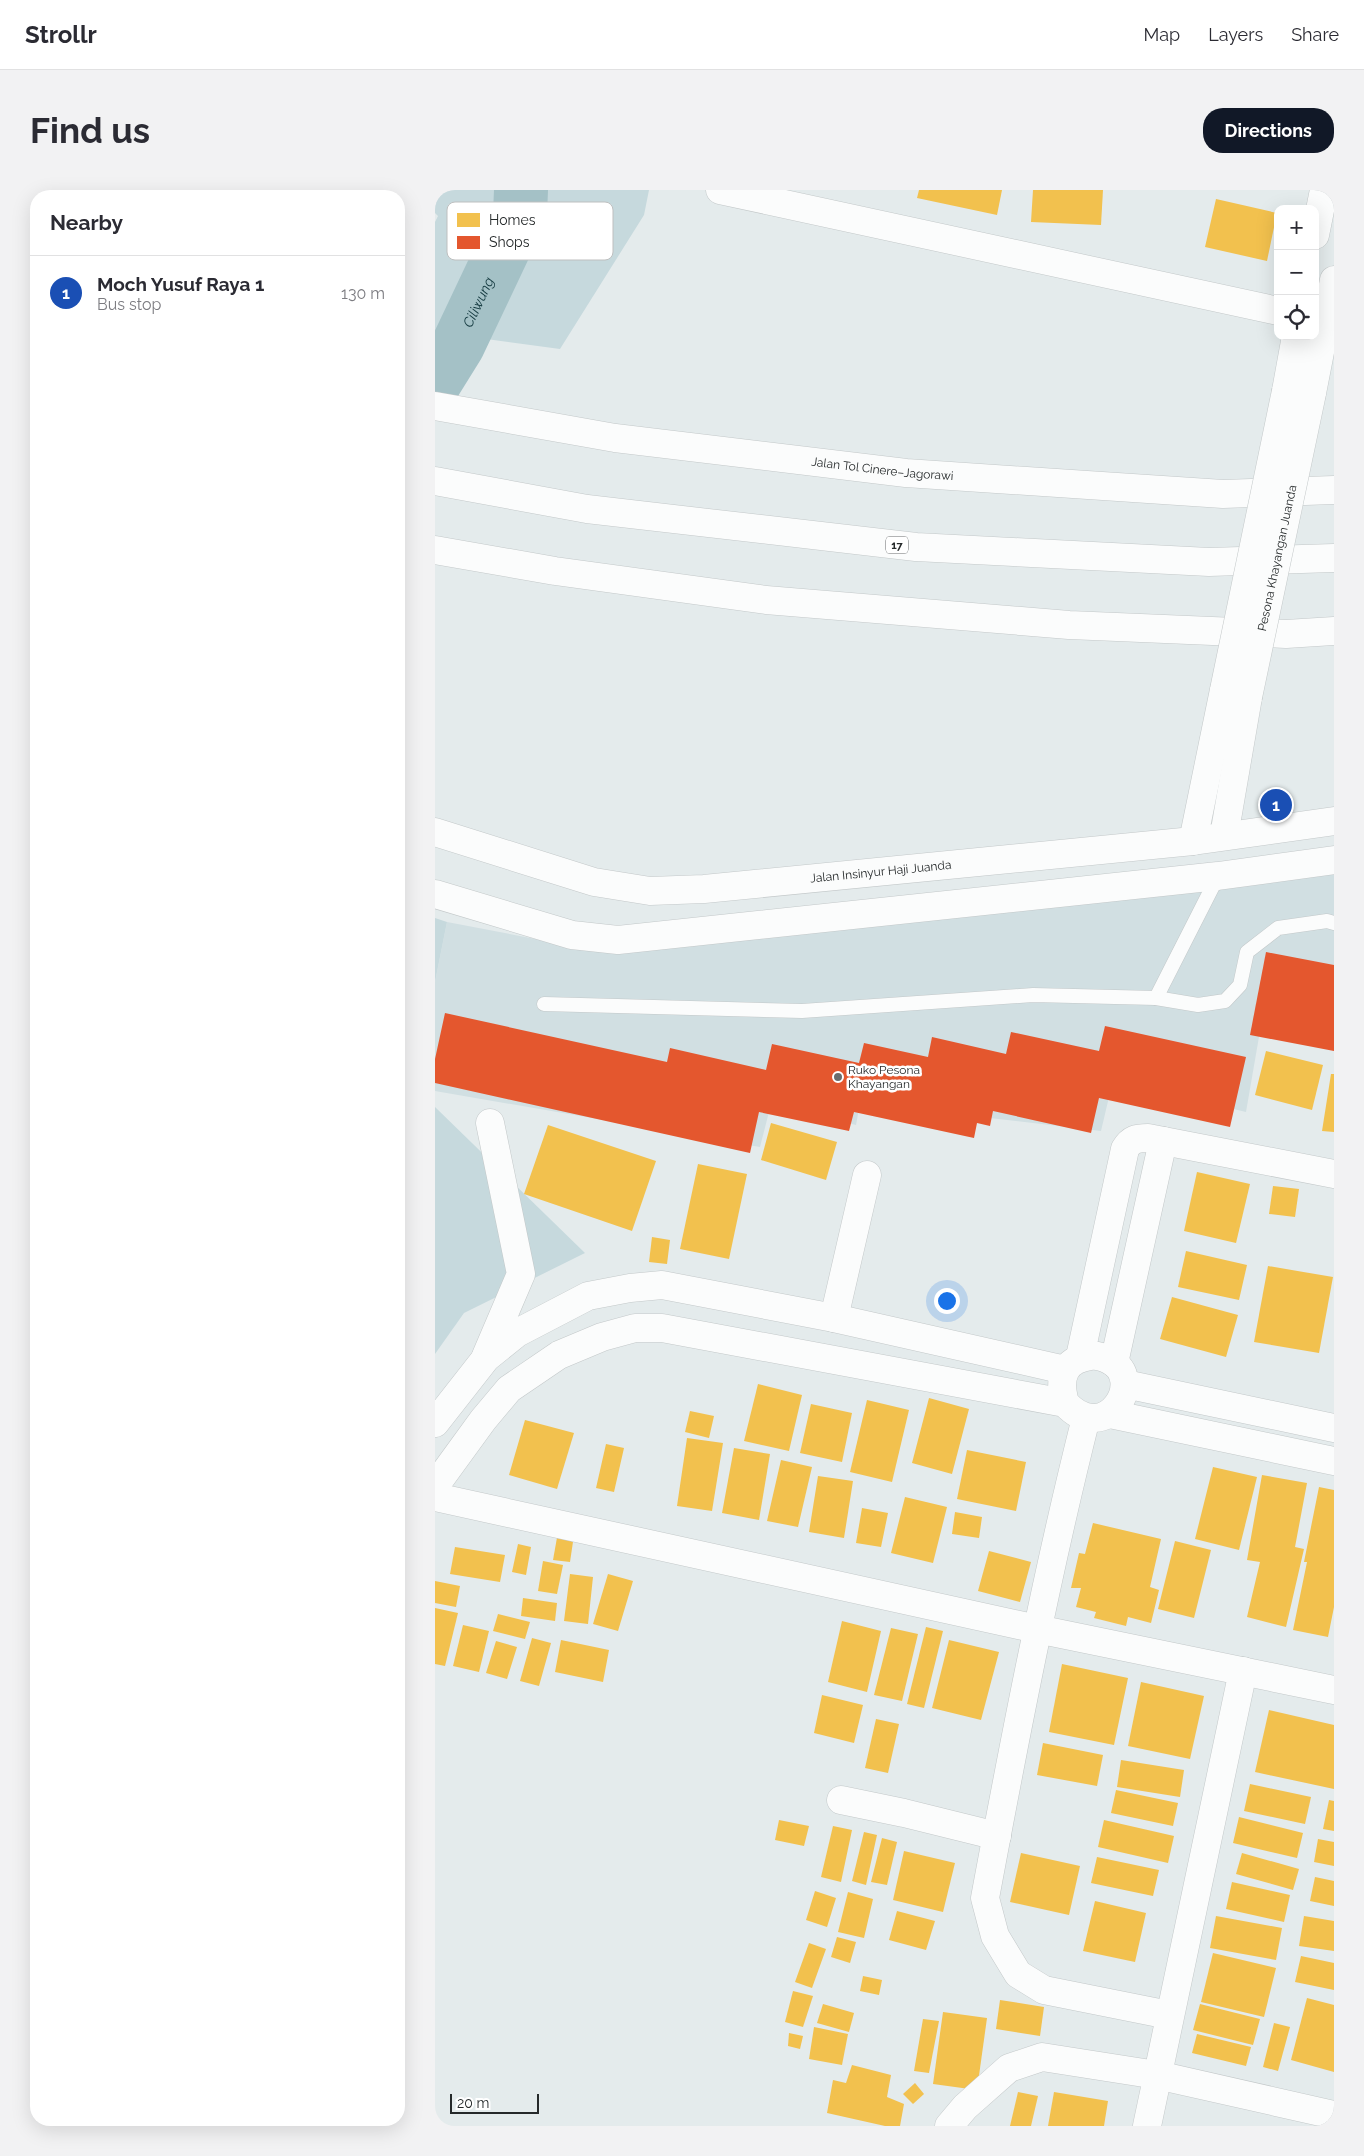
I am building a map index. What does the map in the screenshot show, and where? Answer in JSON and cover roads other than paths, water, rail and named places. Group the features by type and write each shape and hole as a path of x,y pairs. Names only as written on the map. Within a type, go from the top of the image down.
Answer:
{"main road":[{"path":"720,190 1274,310"},
{"path":"1319,215 1324,190"},
{"name":"Pesona Khayangan Juanda","path":"1193,841 1236,693 1299,392 1334,280"},
{"name":"Pesona Khayangan Juanda","path":"1295,340 1299,392"},
{"name":"Jalan Tol Cinere–Jagorawi","path":"435,406 615,438 906,473 1223,494 1334,490"},
{"name":"17","path":"435,481 587,509 916,547 1209,562 1334,558"},
{"path":"435,550 555,572 766,600 1069,625 1286,634 1334,631"},
{"name":"Pesona Khayangan Juanda","path":"1224,836 1236,693"},
{"name":"Jalan Insinyur Haji Juanda","path":"435,832 594,882 650,891 704,889 1193,841 1334,821"},
{"path":"435,894 572,935 618,940 1218,876 1334,860"},
{"path":"486,1358 521,1274 490,1123"},
{"path":"1087,1412 1060,1386 1072,1363 1125,1149 1129,1142 1139,1138 1148,1138 1334,1174"},
{"path":"1087,1412 1122,1401 1120,1373 1163,1141"},
{"path":"834,1318 867,1175"},
{"path":"435,1423 486,1358 517,1333 588,1296 630,1288 662,1285 1072,1363 1098,1355 1120,1373 1334,1428"},
{"path":"435,1486 483,1420 509,1389 559,1355 601,1337 635,1328 662,1328 1334,1461"},
{"path":"1087,1412 1062,1512 1037,1628 985,1898 995,1936 1018,1974 1044,1990 1169,2015"},
{"path":"435,1497 1037,1628 1334,1690"},
{"path":"1147,2126 1243,1671"},
{"path":"841,1800 997,1836"},
{"path":"949,2126 965,2107 1009,2068 1042,2057 1157,2075 1334,2115"}],"lane":[{"path":"1156,998 1218,876"},
{"path":"544,1004 802,1011 1033,995 1156,998 1198,1005 1225,1001 1240,985 1247,952 1278,928 1332,921"}],"waterway":[{"name":"Ciliwung","path":"520,202 521,190"},
{"name":"Ciliwung","path":"435,382 458,345 498,260"}],"place":[{"name":"Moch Yusuf Raya 1","path":"1276,805"},
{"name":"Ruko Pesona Khayangan","path":"838,1077"}]}
